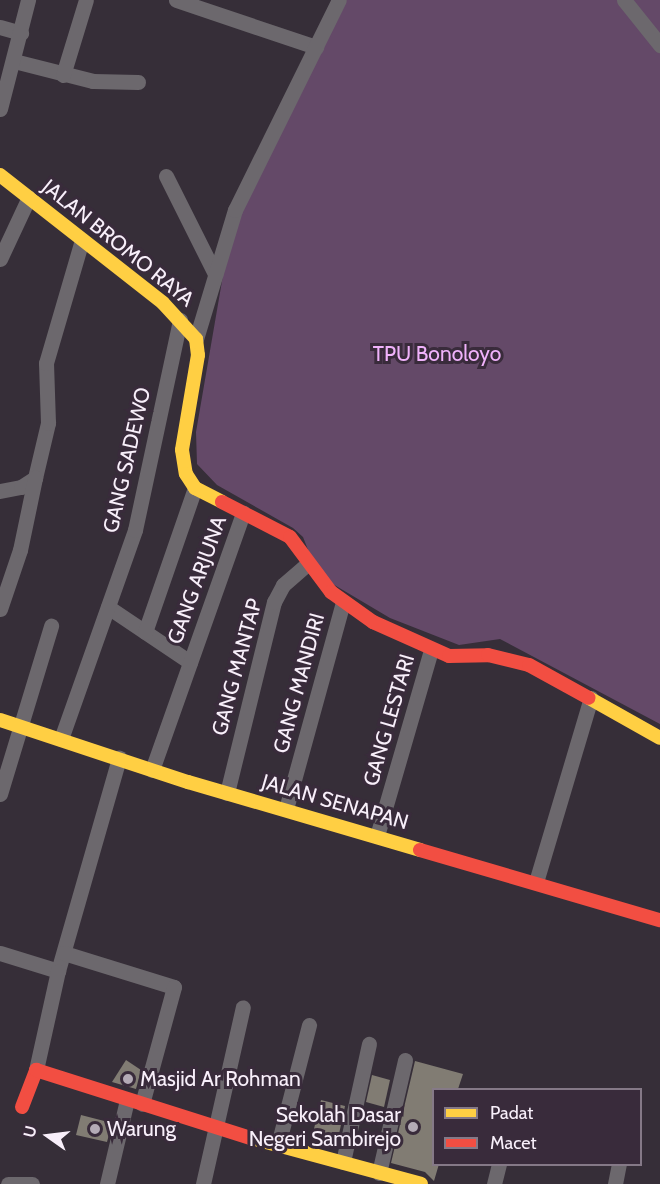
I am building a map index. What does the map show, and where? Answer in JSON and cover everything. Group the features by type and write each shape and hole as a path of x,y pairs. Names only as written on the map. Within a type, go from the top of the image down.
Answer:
{"street":[{"path":"0,109 4,81 14,61 28,0"},
{"path":"63,75 86,0"},
{"path":"176,0 316,47"},
{"path":"196,339 235,210 339,0"},
{"path":"624,0 660,45"},
{"path":"0,27 21,33"},
{"path":"14,61 63,75 138,82"},
{"name":"JALAN BROMO RAYA","path":"0,175 180,320 196,339 198,355 182,450 186,474 195,488"},
{"path":"166,176 215,274"},
{"path":"0,259 29,197"},
{"path":"0,609 20,550 34,478 48,423 46,363 82,240"},
{"name":"GANG SADEWO","path":"61,739 135,530 180,320"},
{"path":"0,491 21,487 34,478"},
{"path":"145,632 195,488 290,537 308,562 343,602 431,650 449,656 508,658 591,698 660,738"},
{"name":"GANG ARJUNA","path":"152,770 243,513"},
{"name":"GANG MANTAP","path":"226,793 274,602 283,585 308,562"},
{"name":"GANG MANDIRI","path":"286,809 343,602"},
{"path":"108,607 190,662"},
{"path":"0,794 18,726 51,626"},
{"name":"GANG LESTARI","path":"377,836 431,650"},
{"path":"536,882 591,698"},
{"name":"JALAN SENAPAN","path":"0,720 226,793 660,920"},
{"path":"22,1107 36,1070 58,971 118,758"},
{"path":"0,953 58,971"},
{"path":"64,953 174,987 107,1184"},
{"path":"203,1184 213,1128 243,1007"},
{"path":"278,1145 309,1025"},
{"path":"343,1162 369,1044"},
{"path":"382,1177 405,1060"},
{"path":"36,1070 213,1128 343,1162 382,1177 421,1184"},
{"path":"494,1184 498,1166"},
{"path":"615,1184 619,1166"},
{"path":"8,1184 32,1184"}],"green space":[{"name":"TPU Bonoloyo","path":"346,0 660,0 660,724 500,639 459,645 390,618 331,583 314,565 303,537 293,528 217,485 197,464 196,432 227,252 254,180"}],"building":[{"name":"Masjid Ar Rohman","path":"126,1060 141,1070 136,1089 112,1082"},
{"name":"Sekolah Dasar Negeri Sambirejo","path":"415,1061 463,1074 458,1088 432,1088 432,1166 438,1166 434,1181 425,1172 391,1163"},
{"path":"372,1075 390,1080 384,1107 366,1102"},
{"path":"321,1100 345,1106 336,1148 311,1141"},
{"name":"Warung","path":"81,1115 112,1123 107,1142 76,1135"}],"traffic: slow":[{"path":"0,175 163,303 196,339 198,355 182,450 186,474 195,488 222,502"},
{"path":"589,698 660,738"},
{"path":"0,720 188,782 420,850"},
{"path":"251,1138 421,1184"}],"traffic: jam":[{"path":"222,502 290,537 331,592 373,622 449,656 488,655 529,665 589,698"},
{"path":"420,850 660,920"},
{"path":"22,1107 36,1070 251,1138"}],"place":[{"name":"Masjid Ar Rohman","path":"128,1079"},
{"name":"Sekolah Dasar Negeri Sambirejo","path":"413,1127"},
{"name":"Warung","path":"95,1129"}]}
